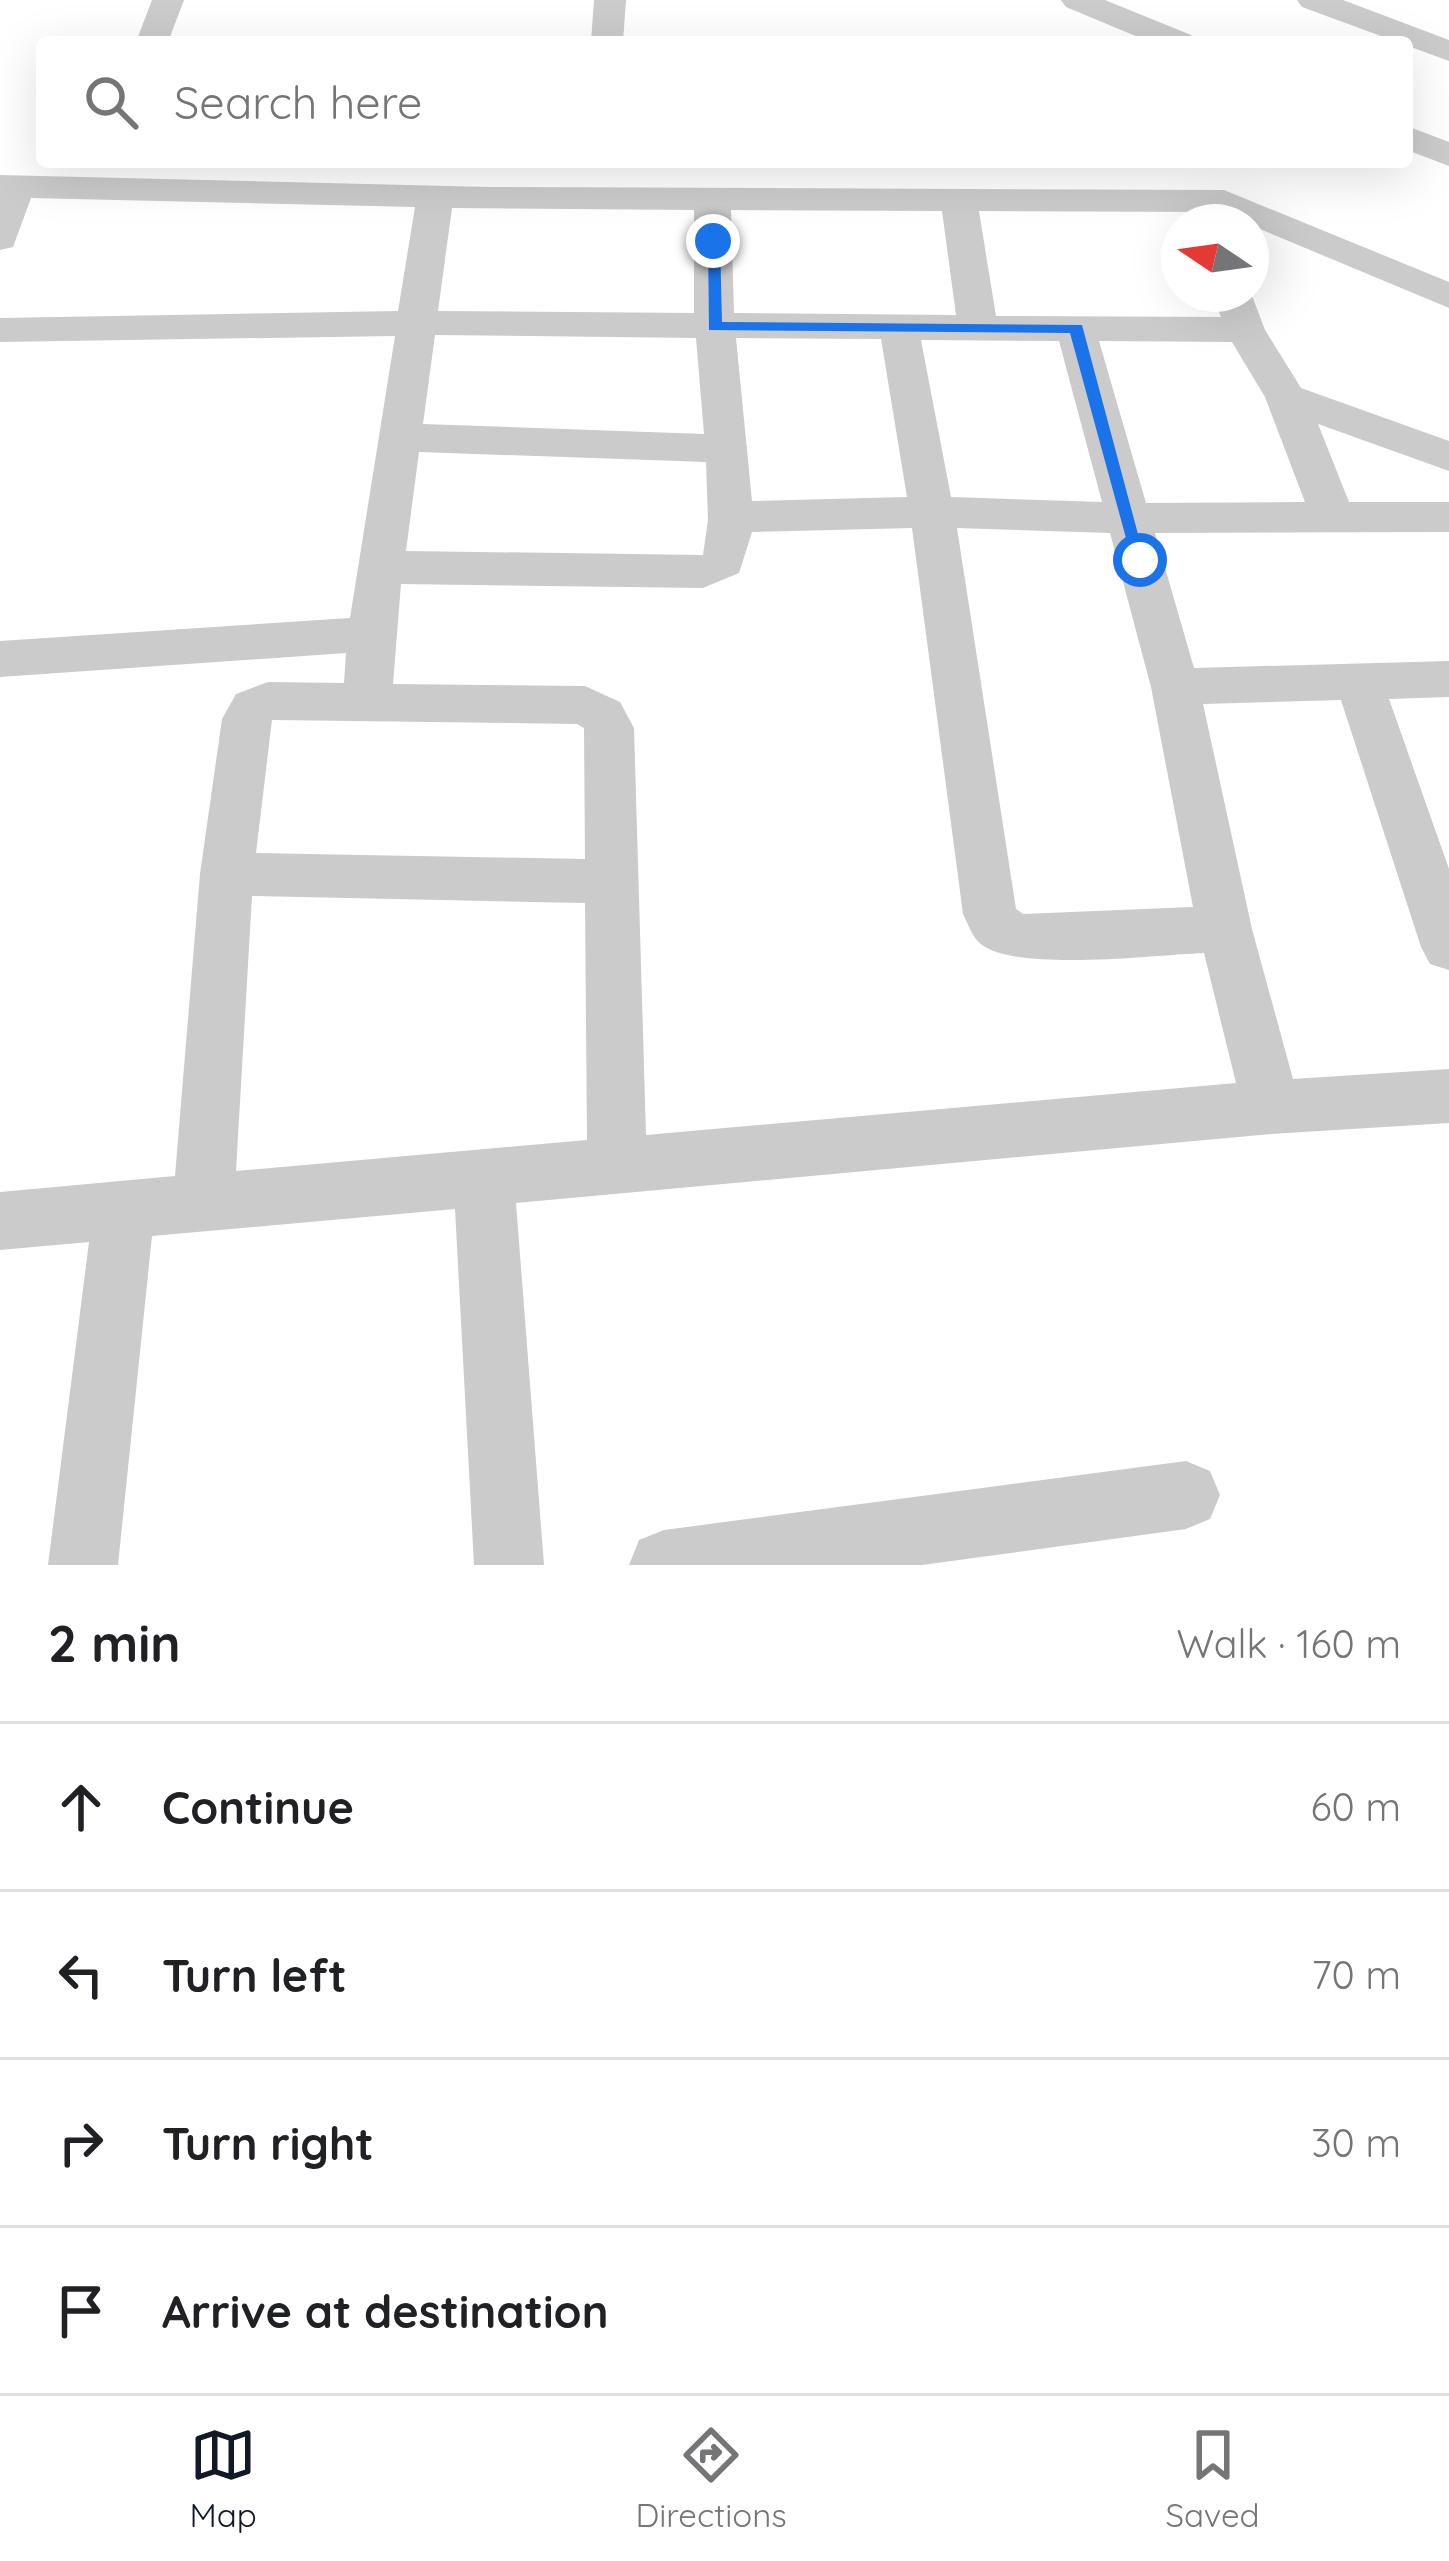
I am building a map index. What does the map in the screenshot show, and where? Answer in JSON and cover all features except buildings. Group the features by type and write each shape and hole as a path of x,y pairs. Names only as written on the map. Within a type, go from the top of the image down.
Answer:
{"street":[{"path":"154,36 168,0"},
{"path":"608,36 610,0"},
{"path":"1313,0 1409,36"},
{"path":"1063,7 1142,23"},
{"path":"1413,38 1449,51"},
{"path":"1413,140 1449,155"},
{"path":"1080,168 1085,200"},
{"path":"1188,168 1200,204"},
{"path":"0,239 8,186 92,175 435,196 601,180 712,199 1085,200 1161,207"},
{"path":"368,701 371,634 435,196"},
{"path":"381,567 714,571 726,558 729,517 715,326 712,199"},
{"path":"959,200 978,328"},
{"path":"1269,219 1449,296"},
{"path":"0,330 416,322 1076,328 1239,312 1286,397 1333,514"},
{"path":"899,328 932,512 990,914 999,928 1020,937 1225,928"},
{"path":"1076,328 1175,687 1225,928 1271,1107"},
{"path":"1286,397 1449,457"},
{"path":"400,437 726,449"},
{"path":"729,517 932,512 1129,518 1449,517"},
{"path":"0,659 371,634"},
{"path":"1358,679 1449,947"},
{"path":"1175,687 1449,679"},
{"path":"203,1203 227,874 247,719 253,707 268,701 595,708 609,728 616,1165"},
{"path":"227,874 613,882"},
{"path":"0,1221 1271,1107 1449,1096"},
{"path":"484,1177 508,1565"},
{"path":"83,1565 124,1210"},
{"path":"664,1565 1186,1495"}],"route":[{"path":"713,241 715,326 1076,328 1140,560"}]}
